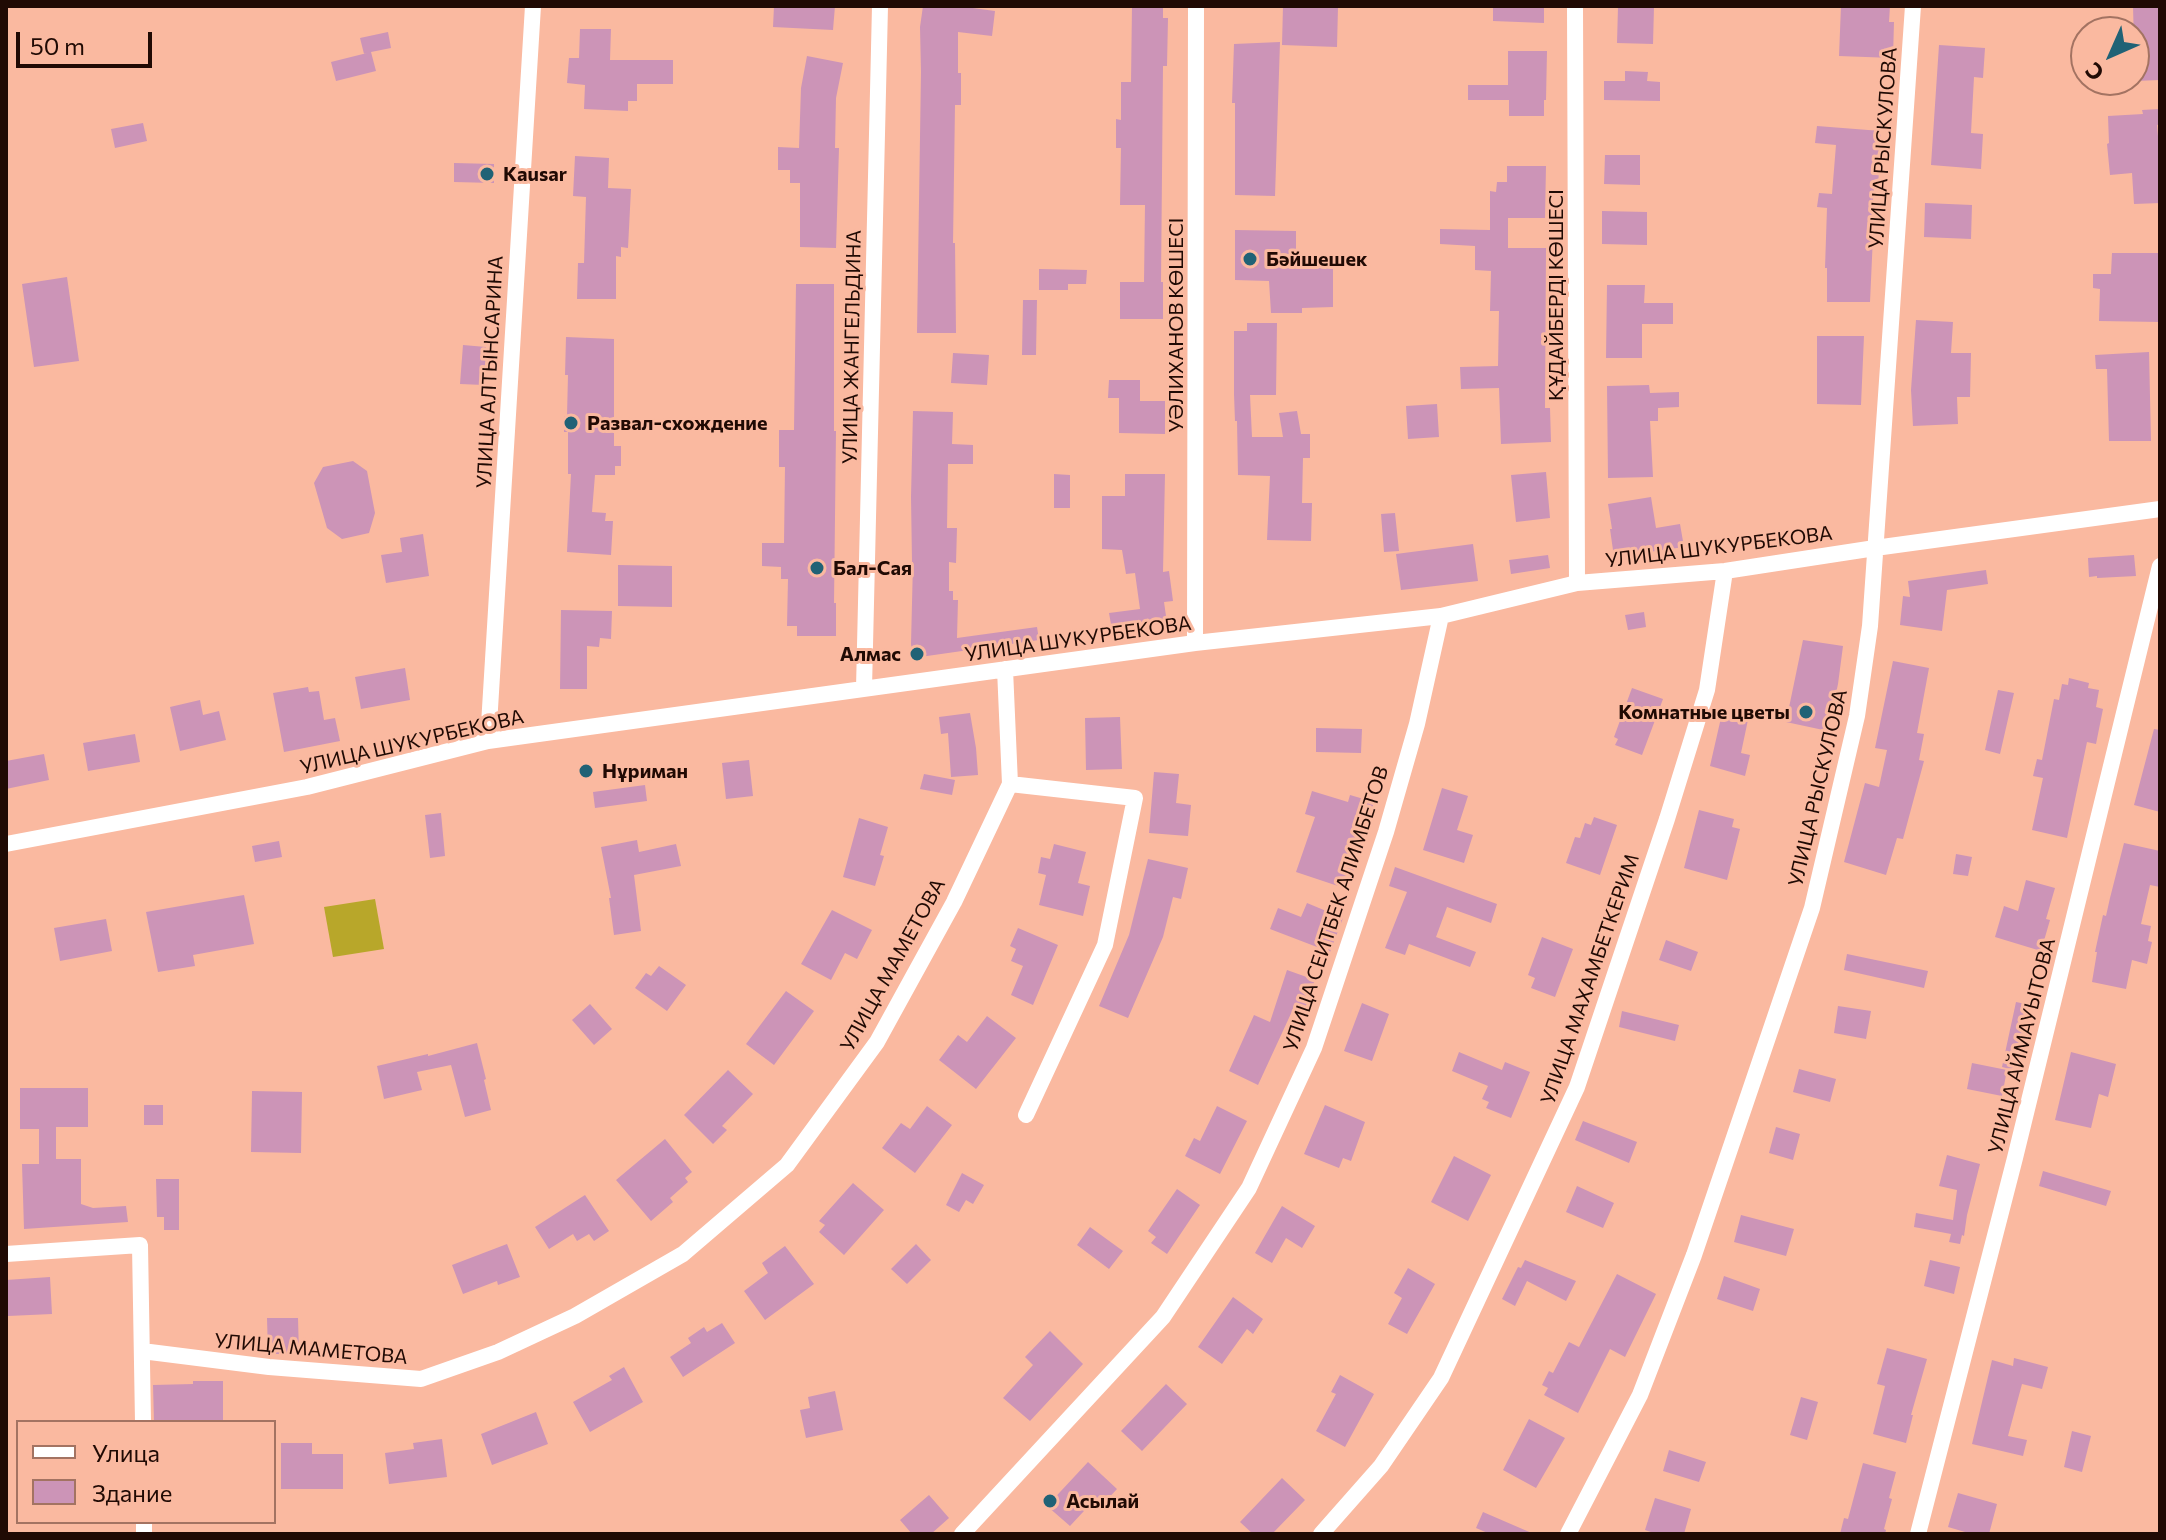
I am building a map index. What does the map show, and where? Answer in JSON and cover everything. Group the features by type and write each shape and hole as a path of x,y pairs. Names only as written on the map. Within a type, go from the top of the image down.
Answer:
{"street":[{"name":"УЛИЦА АЛТЫНСАРИНА","path":"488,741 533,6"},
{"name":"УЛИЦА ЖАНГЕЛЬДИНА","path":"864,688 880,6"},
{"name":"УӘЛИХАНОВ КӨШЕСІ","path":"1195,643 1196,6"},
{"name":"ҚҰДАЙБЕРДІ КӨШЕСІ","path":"1575,6 1577,583"},
{"name":"УЛИЦА РЫСКУЛОВА","path":"1568,1534 1640,1395 1694,1255 1812,908 1857,716 1870,626 1913,6"},
{"name":"УЛИЦА ШУКУРБЕКОВА","path":"6,844 307,787 488,741 1195,643 1441,616 1577,583 1725,571 2160,509"},
{"name":"УЛИЦА АЙМАУЫТОВА","path":"1918,1534 2019,1143 2160,566"},
{"name":"УЛИЦА МАХАМБЕТКЕРИМ","path":"1321,1534 1381,1466 1441,1378 1577,1087 1707,690 1725,571"},
{"name":"УЛИЦА СЕИТБЕК АЛИМБЕТОВ","path":"962,1534 1163,1317 1249,1188 1314,1048 1386,832 1417,724 1441,616"},
{"name":"УЛИЦА МАМЕТОВА","path":"142,1351 269,1367 421,1379 498,1352 575,1316 683,1254 787,1165 877,1042 954,902 1010,784 1005,669"},
{"path":"1010,784 1135,798 1105,945 1026,1115"},
{"path":"6,1254 140,1245 143,1420"}],"shaded area":[{"path":"375,899 384,949 333,957 324,907"}],"building":[{"path":"774,6 835,6 833,30 773,27"},
{"path":"923,6 958,6 995,11 992,36 958,32 961,105 955,105 953,243 956,333 917,333 920,27"},
{"path":"1132,6 1163,7 1163,18 1168,18 1167,66 1163,66 1163,319 1120,319 1120,282 1144,282 1145,205 1120,205 1121,148 1116,148 1116,119 1121,120 1121,82 1131,82"},
{"path":"1283,6 1338,7 1337,47 1282,45"},
{"path":"1493,6 1544,6 1544,23 1493,21"},
{"path":"1841,6 1890,6 1889,22 1894,22 1893,58 1839,56"},
{"path":"2133,6 2160,6 2160,80 2150,80 2150,16 2133,16"},
{"path":"1618,7 1654,7 1653,44 1617,43"},
{"path":"580,29 611,29 610,60 673,60 673,84 637,84 637,101 628,101 628,111 584,109 585,85 567,83 569,58 579,58"},
{"path":"388,32 391,48 371,52 376,71 336,81 331,62 364,54 360,38"},
{"path":"1280,42 1275,196 1235,195 1234,44"},
{"path":"1939,45 1985,48 1983,78 1974,77 1971,133 1983,134 1981,169 1931,165"},
{"path":"1508,51 1547,51 1544,116 1509,116 1509,100 1468,100 1468,85 1508,85"},
{"path":"807,56 843,63 836,98 835,148 839,148 836,248 800,247 800,183 790,183 790,170 778,170 778,147 799,148 801,88"},
{"path":"1625,71 1648,72 1647,81 1660,82 1660,101 1604,100 1604,81 1625,81"},
{"path":"2160,109 2160,124 2157,125 2160,203 2134,204 2132,173 2110,175 2108,116 2143,114 2142,110"},
{"path":"143,123 147,141 115,148 111,129"},
{"path":"1817,126 1881,131 1878,188 1874,188 1870,236 1873,236 1870,302 1827,302 1827,208 1817,207 1819,193 1832,194 1836,145 1815,143"},
{"path":"1605,155 1640,155 1640,185 1604,184"},
{"path":"575,156 609,158 608,188 631,189 628,248 621,247 621,257 616,256 616,299 577,299 578,263 584,263 586,197 573,196"},
{"path":"454,163 494,164 494,183 454,182"},
{"path":"1507,166 1546,166 1545,218 1508,218 1508,248 1546,248 1545,408 1550,408 1551,442 1501,444 1499,388 1461,389 1460,367 1498,366 1499,311 1490,311 1491,271 1475,270 1475,246 1440,244 1440,229 1490,230 1490,191 1496,192 1497,182 1507,182"},
{"path":"1925,203 1972,205 1971,239 1924,237"},
{"path":"1602,211 1647,212 1647,245 1602,244"},
{"path":"1235,230 1296,231 1296,262 1333,263 1333,307 1302,308 1302,313 1271,313 1269,281 1235,280"},
{"path":"2112,253 2160,253 2160,322 2099,321 2100,289 2093,288 2093,274 2111,274"},
{"path":"1039,269 1087,270 1086,284 1068,284 1068,290 1039,290"},
{"path":"67,277 79,361 34,367 22,284"},
{"path":"796,284 834,284 836,636 797,636 797,626 787,626 788,579 781,579 781,567 762,566 762,543 784,543 785,467 779,467 779,430 794,430"},
{"path":"1607,285 1645,285 1644,303 1673,303 1673,324 1642,324 1642,358 1606,358"},
{"path":"1023,300 1037,300 1036,355 1022,355"},
{"path":"1916,320 1953,322 1951,353 1971,353 1970,397 1957,397 1958,424 1913,426 1911,390"},
{"path":"1247,323 1277,323 1276,395 1250,395 1252,437 1283,437 1279,413 1297,411 1301,434 1310,434 1310,458 1303,458 1302,503 1312,503 1311,541 1267,540 1270,476 1238,475 1234,331 1247,331"},
{"path":"1817,336 1864,336 1861,405 1817,404"},
{"path":"566,337 614,339 614,446 621,446 621,466 615,466 615,475 595,475 592,512 606,513 605,521 613,521 611,555 567,552 571,474 568,474 568,432 564,432 568,375 565,375"},
{"path":"463,345 486,347 484,385 460,384"},
{"path":"2149,352 2151,441 2109,441 2107,369 2096,369 2095,355"},
{"path":"953,353 989,355 987,385 951,383"},
{"path":"1109,380 1140,380 1140,401 1165,401 1165,434 1119,433 1119,398 1108,398"},
{"path":"1649,385 1650,393 1679,392 1679,407 1658,408 1658,421 1650,421 1653,477 1608,478 1607,386"},
{"path":"1437,404 1439,437 1408,439 1406,406"},
{"path":"913,411 953,412 952,444 973,445 973,464 948,464 947,528 957,528 956,563 949,562 949,591 953,591 953,600 958,600 957,638 1037,627 1039,640 913,658"},
{"path":"353,461 367,471 375,513 369,533 342,539 327,528 314,483 323,467"},
{"path":"1546,472 1550,518 1516,522 1511,475"},
{"path":"1054,474 1070,475 1070,508 1054,508"},
{"path":"1125,474 1165,474 1163,572 1169,571 1173,601 1164,602 1167,623 1112,630 1109,613 1140,609 1135,573 1126,574 1122,550 1102,549 1102,496 1125,496"},
{"path":"1651,497 1656,528 1680,524 1684,547 1614,557 1608,504"},
{"path":"1395,513 1399,551 1384,552 1381,514"},
{"path":"423,534 429,576 386,583 381,555 402,552 400,538"},
{"path":"1473,544 1478,581 1401,590 1396,554"},
{"path":"1548,555 1550,568 1511,574 1509,560"},
{"path":"2134,555 2136,576 2089,577 2088,558"},
{"path":"618,565 672,566 672,607 618,606"},
{"path":"1986,570 1988,584 1947,590 1942,631 1900,625 1903,596 1910,597 1908,581"},
{"path":"561,610 612,611 611,639 600,638 599,647 587,646 587,689 560,689"},
{"path":"1644,612 1646,627 1628,630 1625,615"},
{"path":"1803,640 1843,646 1828,731 1786,722"},
{"path":"1893,661 1929,668 1917,733 1924,734 1919,760 1924,761 1903,839 1897,838 1886,875 1844,862 1865,783 1879,787 1887,750 1875,748"},
{"path":"405,668 410,700 361,709 355,677"},
{"path":"2069,678 2089,683 2088,688 2099,690 2096,707 2103,709 2096,744 2087,742 2067,838 2032,830 2043,778 2033,776 2037,759 2042,760 2054,699 2059,700 2062,684 2068,685"},
{"path":"308,687 309,692 319,691 324,720 335,718 340,741 284,752 273,693"},
{"path":"1632,688 1663,699 1642,755 1615,745 1618,739 1614,737"},
{"path":"1998,690 2014,693 2000,754 1985,750"},
{"path":"200,700 203,715 219,711 226,740 180,751 170,707"},
{"path":"1723,709 1749,715 1741,753 1750,755 1745,776 1710,766"},
{"path":"970,713 978,775 951,777 948,733 941,734 939,717"},
{"path":"1120,717 1122,769 1086,770 1085,718"},
{"path":"1316,728 1362,729 1361,753 1316,752"},
{"path":"2154,729 2160,730 2160,812 2134,805"},
{"path":"135,734 140,762 88,771 83,743"},
{"path":"44,754 49,780 6,789 6,761"},
{"path":"749,760 753,796 726,799 722,763"},
{"path":"1154,772 1179,774 1176,803 1191,805 1188,836 1149,833"},
{"path":"924,774 955,780 952,795 920,789"},
{"path":"645,785 647,801 595,808 593,792"},
{"path":"1442,788 1468,796 1457,830 1473,835 1464,863 1423,850"},
{"path":"1312,791 1348,802 1350,795 1374,802 1355,853 1358,857 1347,889 1296,872 1315,817 1305,814"},
{"path":"1699,810 1734,819 1732,827 1740,829 1727,880 1684,868"},
{"path":"441,813 445,856 430,858 425,815"},
{"path":"1594,817 1617,825 1600,875 1566,863 1575,837 1580,838 1585,823 1591,825"},
{"path":"859,818 888,827 875,886 843,877"},
{"path":"637,840 639,852 676,844 681,866 634,875 641,931 614,935 611,898 601,847"},
{"path":"279,841 282,857 255,862 252,846"},
{"path":"2124,843 2160,851 2160,887 2150,885 2141,924 2151,926 2148,941 2152,942 2147,964 2132,960 2126,989 2092,982 2103,915 2106,916"},
{"path":"1054,844 1086,852 1078,883 1090,886 1083,916 1039,905 1046,875 1038,873 1041,857 1050,859"},
{"path":"1956,854 1972,857 1968,876 1953,874"},
{"path":"1148,859 1188,868 1181,899 1173,897 1163,937 1128,1018 1099,1006 1129,935"},
{"path":"1395,867 1497,904 1491,923 1447,907 1436,937 1476,952 1470,967 1409,944 1405,955 1385,948 1407,892 1389,886"},
{"path":"2026,880 2055,888 2041,951 1995,937 2004,906 2018,911"},
{"path":"244,895 254,944 193,955 195,966 158,972 146,912"},
{"path":"1307,903 1343,918 1330,952 1270,929 1278,908 1301,917"},
{"path":"832,910 872,930 857,959 845,953 831,980 801,964"},
{"path":"106,919 112,951 60,961 54,928"},
{"path":"1018,928 1058,945 1033,1005 1011,995 1023,966 1011,961 1016,949 1010,946"},
{"path":"1542,937 1573,949 1555,997 1531,988 1535,978 1528,975"},
{"path":"1666,940 1698,952 1691,971 1659,960"},
{"path":"1847,954 1928,971 1924,988 1844,970"},
{"path":"659,966 686,985 667,1011 635,988 646,973 651,976"},
{"path":"1287,970 1315,980 1304,1011 1294,1007 1258,1085 1229,1071 1254,1015 1270,1022"},
{"path":"786,991 814,1011 774,1065 746,1044"},
{"path":"2016,1002 2031,1005 2018,1071 2002,1067"},
{"path":"1362,1003 1389,1014 1372,1061 1344,1051"},
{"path":"590,1004 612,1029 594,1045 572,1020"},
{"path":"1838,1006 1871,1011 1866,1039 1834,1033"},
{"path":"1622,1011 1679,1025 1675,1041 1619,1027"},
{"path":"987,1016 1016,1038 976,1089 939,1060 958,1035 967,1042"},
{"path":"477,1043 491,1110 465,1117 451,1065 417,1072 422,1090 384,1099 377,1066"},
{"path":"1459,1052 1502,1070 1505,1062 1530,1072 1511,1118 1486,1108 1489,1102 1482,1099 1488,1086 1452,1071"},
{"path":"2071,1052 2116,1064 2108,1097 2099,1094 2091,1128 2055,1120"},
{"path":"1972,1063 2007,1070 2002,1096 1967,1089"},
{"path":"1799,1069 1836,1079 1830,1102 1793,1092"},
{"path":"728,1070 753,1094 722,1126 727,1130 713,1144 684,1115"},
{"path":"20,1088 88,1088 88,1127 56,1127 56,1159 81,1159 81,1204 93,1208 126,1206 128,1222 24,1229 22,1164 39,1164 39,1129 20,1129"},
{"path":"252,1091 302,1092 301,1153 251,1152"},
{"path":"144,1105 163,1105 163,1125 144,1125"},
{"path":"1325,1105 1365,1122 1351,1161 1343,1158 1339,1168 1304,1154"},
{"path":"927,1106 952,1125 915,1173 882,1148 901,1123 910,1129"},
{"path":"1217,1106 1247,1121 1220,1174 1185,1156 1194,1138 1200,1141"},
{"path":"1583,1121 1637,1142 1629,1163 1575,1140"},
{"path":"1776,1127 1800,1134 1793,1160 1769,1153"},
{"path":"665,1139 692,1172 685,1178 688,1182 670,1198 673,1202 651,1221 616,1180"},
{"path":"1947,1155 1980,1164 1960,1244 1949,1242 1951,1234 1914,1227 1916,1213 1953,1220 1957,1190 1939,1186"},
{"path":"1454,1156 1491,1175 1468,1221 1431,1202"},
{"path":"2043,1171 2111,1191 2106,1206 2039,1186"},
{"path":"962,1173 984,1185 973,1204 966,1200 959,1212 946,1205"},
{"path":"156,1179 179,1179 179,1230 164,1230 164,1217 157,1217"},
{"path":"853,1183 884,1210 844,1255 819,1232 825,1225 819,1221"},
{"path":"1577,1186 1614,1203 1603,1228 1566,1212"},
{"path":"1177,1189 1200,1205 1167,1254 1151,1243 1156,1237 1148,1231"},
{"path":"585,1195 609,1231 594,1241 589,1234 577,1241 573,1234 549,1249 535,1227"},
{"path":"1282,1206 1315,1226 1302,1248 1286,1238 1272,1263 1255,1253"},
{"path":"1741,1215 1794,1229 1786,1256 1734,1242"},
{"path":"1090,1227 1123,1251 1109,1269 1077,1245"},
{"path":"507,1244 520,1277 498,1285 497,1281 463,1294 452,1265"},
{"path":"916,1244 931,1260 907,1284 891,1269"},
{"path":"785,1246 814,1284 765,1320 744,1291 768,1273 762,1263"},
{"path":"1525,1260 1576,1281 1566,1301 1527,1281 1515,1306 1502,1299 1518,1267 1521,1268"},
{"path":"1930,1260 1960,1267 1954,1294 1924,1286"},
{"path":"1408,1268 1435,1284 1407,1334 1388,1324 1402,1298 1394,1293"},
{"path":"1617,1274 1656,1294 1625,1357 1610,1349 1578,1413 1544,1395 1548,1388 1542,1385 1549,1371 1553,1373 1569,1342 1579,1347"},
{"path":"1724,1276 1760,1289 1753,1311 1717,1299"},
{"path":"50,1277 52,1314 8,1316 6,1280"},
{"path":"1233,1297 1263,1319 1253,1334 1247,1329 1222,1364 1198,1347"},
{"path":"267,1318 298,1318 299,1354 268,1354"},
{"path":"722,1323 735,1343 683,1377 670,1357 691,1343 688,1338 704,1327 707,1332"},
{"path":"1050,1331 1083,1364 1030,1421 1003,1398 1033,1365 1025,1357"},
{"path":"1887,1348 1927,1359 1906,1443 1873,1434 1885,1386 1877,1384"},
{"path":"2014,1358 2048,1367 2042,1389 2022,1384 2008,1436 2027,1440 2023,1456 1972,1444 1992,1360 2013,1366"},
{"path":"624,1367 643,1402 590,1432 573,1402 612,1380 609,1376"},
{"path":"1340,1375 1374,1394 1345,1447 1316,1431 1336,1394 1331,1392"},
{"path":"193,1381 223,1381 223,1420 154,1420 153,1385 193,1384"},
{"path":"1166,1384 1187,1404 1142,1451 1121,1431"},
{"path":"835,1391 843,1430 806,1438 800,1410 810,1408 808,1397"},
{"path":"1801,1397 1818,1402 1807,1440 1790,1435"},
{"path":"536,1412 548,1444 492,1465 481,1434"},
{"path":"1529,1419 1565,1438 1536,1488 1503,1470"},
{"path":"2072,1431 2091,1436 2082,1472 2064,1467"},
{"path":"442,1439 447,1477 389,1484 385,1453 414,1449 413,1443"},
{"path":"281,1443 312,1443 312,1454 343,1454 343,1489 281,1489"},
{"path":"1669,1450 1706,1462 1699,1482 1663,1471"},
{"path":"1088,1462 1117,1489 1104,1503 1097,1497 1070,1526 1047,1506"},
{"path":"1863,1463 1896,1472 1885,1534 1840,1534 1844,1518 1848,1519"},
{"path":"1282,1478 1305,1500 1272,1534 1253,1534 1240,1522"},
{"path":"1958,1493 1997,1504 1989,1534 1972,1534 1948,1527"},
{"path":"929,1495 949,1518 931,1534 912,1534 900,1520"},
{"path":"1655,1498 1691,1509 1684,1534 1657,1534 1645,1530"},
{"path":"1483,1512 1534,1534 1490,1534 1476,1528"}],"place":[{"name":"Kausar","path":"487,174"},
{"name":"Бәйшешек","path":"1250,259"},
{"name":"Развал-схождение","path":"571,423"},
{"name":"Бал-Сая","path":"817,568"},
{"name":"Алмас","path":"917,654"},
{"name":"Комнатные цветы","path":"1806,712"},
{"name":"Нұриман","path":"586,771"},
{"name":"Асылай","path":"1050,1501"}]}
